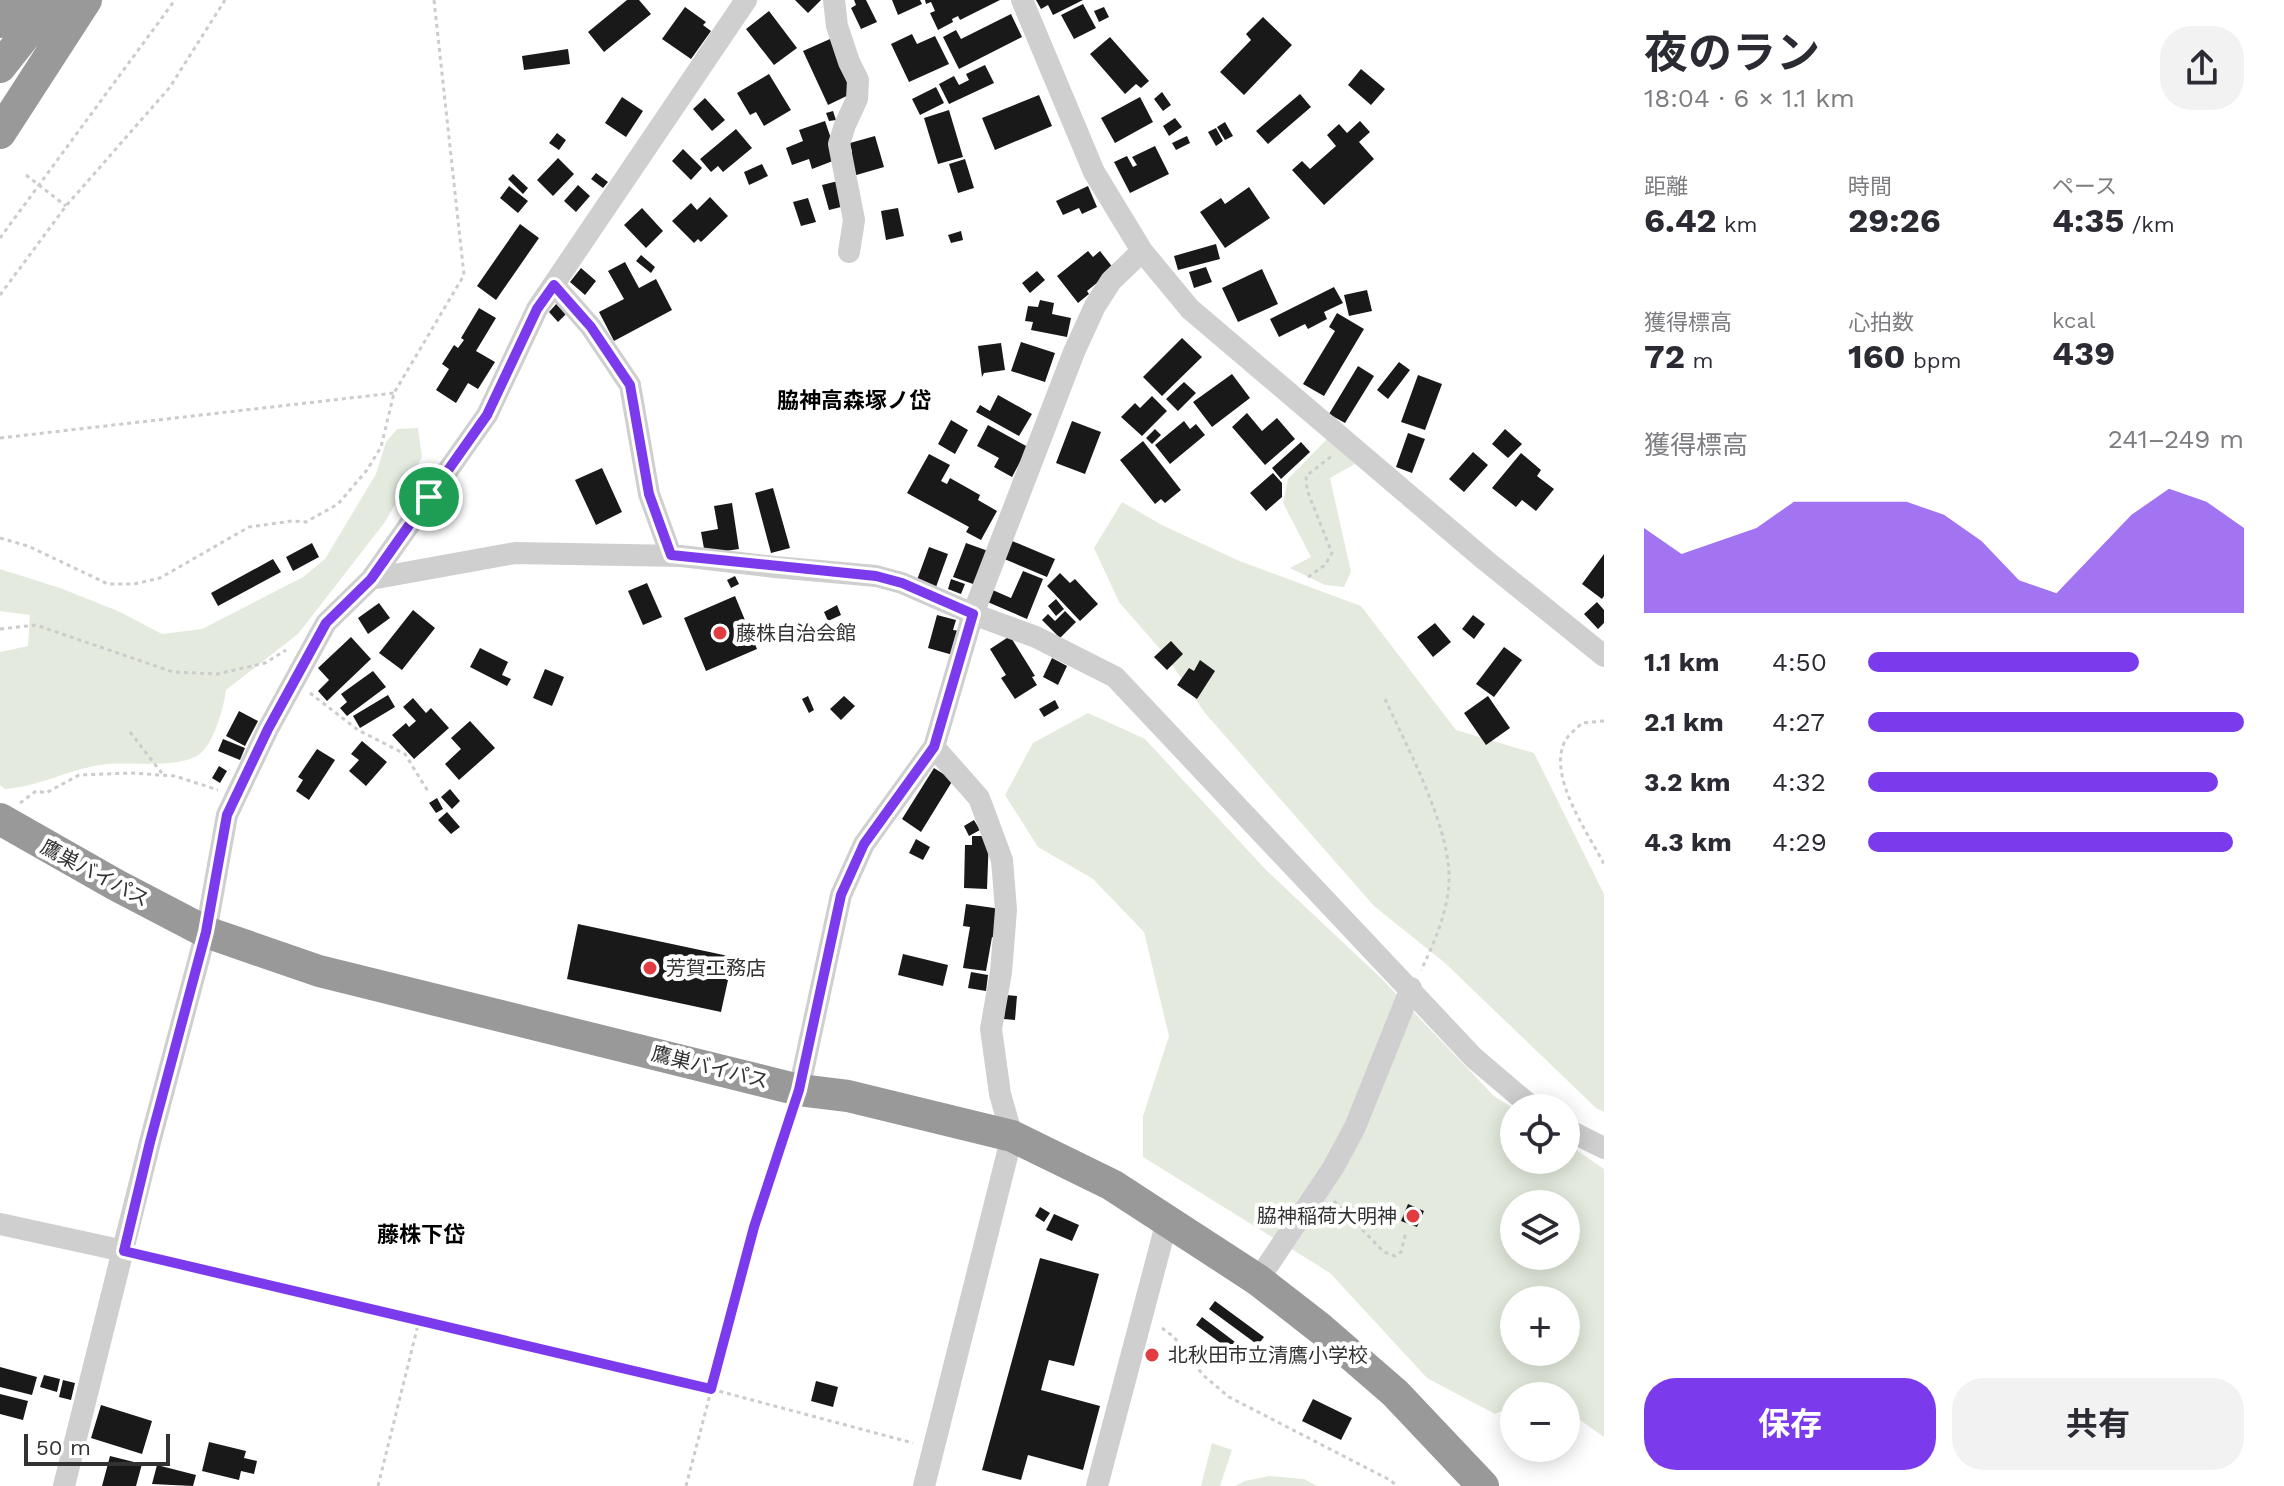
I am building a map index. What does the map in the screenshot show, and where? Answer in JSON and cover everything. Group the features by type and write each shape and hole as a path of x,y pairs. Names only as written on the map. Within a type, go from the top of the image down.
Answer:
{"highway":[{"path":"0,22 17,0"},
{"path":"0,67 53,0"},
{"path":"0,133 86,0"},
{"name":"鷹巣バイパス","path":"2,820 104,879 206,932 319,971 799,1090 848,1096 1012,1136 1112,1185 1258,1280 1395,1393 1483,1486"}],"street":[{"path":"64,1486 153,1128 206,932 227,815 268,729 326,623 371,579 487,415 537,309 746,0"},
{"path":"834,0 837,26 858,80 857,99 839,144 854,220 849,252"},
{"path":"1022,0 1094,172 1142,251 1190,309 1485,560 1604,656"},
{"path":"799,1090 841,895 864,844 934,747 973,614 1074,352 1095,306 1111,281 1142,251"},
{"path":"554,285 591,327 630,385 649,494 671,555"},
{"path":"371,579 515,553 671,555 876,576 902,583 1036,637 1115,677 1474,1058 1516,1094"},
{"path":"924,1486 1012,1136 1000,1094 991,1029 1001,972 1006,910 1002,860 979,798 934,747"},
{"path":"1258,1280 1320,1187 1355,1127 1411,988"},
{"path":"1580,1136 1604,1148"},
{"path":"1097,1486 1167,1221"},
{"path":"0,1224 124,1251"}],"path":[{"path":"0,238 175,0"},
{"path":"0,295 66,206 170,87 225,0"},
{"path":"0,538 28,546 108,584 134,584 160,578 249,527 306,522 338,504 367,470 381,447 394,393 464,275 434,0"},
{"path":"26,175 66,206"},
{"path":"0,438 394,393"},
{"path":"1308,577 1325,565 1332,553 1307,490 1306,476 1348,443"},
{"path":"0,629 36,625 173,672 217,674 265,663 289,647"},
{"path":"294,683 358,730 405,754 429,793"},
{"path":"1385,699 1442,831 1449,883 1435,942 1411,988"},
{"path":"1604,721 1582,723 1565,741 1559,764 1568,796 1604,864"},
{"path":"130,732 164,776"},
{"path":"2,820 28,795 36,791 46,793 79,775 131,773 175,776 236,796"},
{"path":"686,1486 754,1227 799,1090"},
{"path":"1320,1187 1384,1252 1395,1256 1401,1252 1406,1232"},
{"path":"124,1251 711,1389 934,1449"},
{"path":"1142,1314 1174,1337 1203,1375 1229,1397 1397,1486"},
{"path":"378,1486 419,1321"}],"shaded area":[{"path":"418,428 422,457 385,522 298,634 226,690 215,731 202,752 193,758 168,763 100,765 17,788 5,789 0,785 0,652 28,646 30,615 0,611 0,569 118,611 162,634 202,629 303,577 325,559 376,474 386,442 397,429"},
{"path":"1328,438 1355,464 1330,478 1351,572 1344,587 1325,585 1290,568 1311,557 1283,503 1288,479"},
{"path":"1122,502 1162,525 1237,560 1361,606 1456,730 1534,753 1604,894 1604,1112 1596,1108 1445,963 1374,906 1205,713 1166,656 1119,602 1094,548"},
{"path":"1088,713 1145,739 1267,871 1382,979 1500,1100 1500,1174 1580,1174 1580,1153 1604,1169 1604,1437 1580,1420 1580,1382 1500,1382 1500,1412 1495,1414 1427,1378 1330,1273 1143,1157 1143,1116 1169,1036 1144,932 1093,879 1038,847 1005,795 1033,743"},
{"path":"1212,1443 1232,1450 1220,1486 1201,1486"},
{"path":"1269,1476 1304,1479 1317,1486 1235,1486"}],"building":[{"path":"627,0 639,0 651,14 604,52 588,32"},
{"path":"795,0 821,0 808,13"},
{"path":"854,0 866,0 877,22 861,29 851,8 856,5"},
{"path":"892,0 920,0 922,4 898,15"},
{"path":"925,0 1000,0 960,20 958,16 938,30 930,13 935,11 931,2 926,4"},
{"path":"1036,0 1083,0 1053,15 1048,5 1041,9"},
{"path":"1083,4 1096,28 1074,39 1061,15"},
{"path":"685,7 706,22 703,25 711,31 691,59 662,39"},
{"path":"1104,7 1109,17 1099,22 1094,11"},
{"path":"769,11 797,48 774,65 746,29"},
{"path":"1011,14 1022,37 959,69 943,37 956,30 961,39"},
{"path":"1263,17 1292,45 1244,95 1220,72 1251,40 1246,34"},
{"path":"912,34 917,44 935,36 949,64 909,82 891,44"},
{"path":"1110,37 1149,81 1141,88 1136,84 1125,94 1090,54"},
{"path":"830,39 855,92 828,105 803,51"},
{"path":"568,49 570,64 524,70 522,56"},
{"path":"985,65 994,83 949,104 939,84 954,76 959,85 969,80 966,74"},
{"path":"1361,69 1385,89 1371,105 1348,85"},
{"path":"769,74 791,110 764,126 756,112 750,115 737,93"},
{"path":"936,87 944,103 920,115 912,99"},
{"path":"1162,92 1171,105 1163,111 1154,99"},
{"path":"1300,94 1311,107 1268,144 1256,131"},
{"path":"1039,95 1052,126 995,150 982,118"},
{"path":"622,97 643,111 626,137 605,123"},
{"path":"1140,97 1153,122 1115,143 1101,118"},
{"path":"705,98 725,120 712,131 693,109"},
{"path":"949,110 963,157 938,164 924,118"},
{"path":"833,111 836,120 829,121 826,113"},
{"path":"1175,118 1182,127 1169,136 1163,126"},
{"path":"825,121 838,159 812,169 809,159 792,165 786,148 803,141 799,130"},
{"path":"1360,121 1370,132 1359,142 1374,159 1324,205 1292,170 1302,161 1310,169 1336,146 1327,135 1339,124 1347,133"},
{"path":"1225,122 1233,136 1225,140 1217,127"},
{"path":"1216,128 1223,141 1216,146 1208,132"},
{"path":"736,129 752,148 723,172 718,166 711,172 700,159"},
{"path":"557,133 566,140 559,150 549,143"},
{"path":"875,136 884,167 853,176 846,154 852,152 850,143"},
{"path":"1187,136 1190,143 1176,150 1172,143"},
{"path":"1155,146 1169,174 1130,193 1114,162 1127,156 1133,167 1137,165 1132,157"},
{"path":"683,149 702,168 691,180 672,161"},
{"path":"558,158 574,174 553,196 537,180"},
{"path":"965,159 974,188 958,193 949,164"},
{"path":"762,164 768,176 749,185 744,172"},
{"path":"596,173 608,182 603,188 591,179"},
{"path":"513,174 528,188 523,194 508,179"},
{"path":"838,181 845,206 829,210 822,185"},
{"path":"578,185 590,196 576,212 564,201"},
{"path":"509,186 528,201 518,213 500,198"},
{"path":"1088,186 1097,207 1082,214 1079,208 1063,215 1056,201"},
{"path":"1249,187 1270,218 1225,248 1200,212 1221,198 1225,204"},
{"path":"710,197 728,216 701,242 698,239 694,243 672,221 691,203 697,210"},
{"path":"808,198 816,222 801,226 793,202"},
{"path":"642,208 663,231 646,248 624,225"},
{"path":"898,208 904,236 886,240 881,211"},
{"path":"520,224 539,238 496,300 477,286"},
{"path":"961,231 963,240 951,243 948,235"},
{"path":"1216,244 1220,259 1178,270 1174,256"},
{"path":"1088,251 1093,257 1100,251 1114,269 1087,291 1089,294 1078,303 1057,276"},
{"path":"641,255 655,267 651,273 636,261"},
{"path":"625,262 639,288 656,279 672,310 614,341 599,312 624,299 608,271"},
{"path":"1206,267 1212,282 1194,288 1189,272"},
{"path":"581,268 596,281 585,295 570,282"},
{"path":"1262,269 1278,304 1238,322 1222,288"},
{"path":"1037,271 1045,280 1030,293 1022,283"},
{"path":"1334,287 1343,303 1324,312 1327,319 1308,329 1305,324 1279,337 1270,319"},
{"path":"1367,290 1372,311 1349,316 1344,295"},
{"path":"1040,300 1054,303 1052,314 1071,318 1067,337 1031,330 1033,322 1025,321 1028,306 1038,307"},
{"path":"559,301 569,311 558,322 549,312"},
{"path":"479,308 496,318 476,351 495,362 478,389 468,383 456,403 436,390 449,369 442,364 454,345 458,348 464,340 461,338"},
{"path":"1337,313 1364,329 1324,396 1303,384 1335,331 1329,327"},
{"path":"1182,338 1202,357 1162,396 1143,377"},
{"path":"1021,342 1055,353 1045,382 1011,371"},
{"path":"1001,343 1005,370 984,373 982,377 978,346"},
{"path":"1399,362 1410,370 1388,399 1377,390"},
{"path":"1358,366 1374,376 1345,423 1329,414"},
{"path":"1232,374 1250,398 1212,427 1193,402"},
{"path":"1418,375 1442,384 1425,430 1401,422"},
{"path":"1184,382 1196,393 1178,411 1166,399"},
{"path":"998,395 1032,414 1019,436 976,412 980,405 990,411"},
{"path":"1152,396 1167,411 1142,436 1121,417 1135,403 1140,408"},
{"path":"1247,413 1262,431 1277,418 1295,439 1265,465 1232,427"},
{"path":"951,420 968,430 955,454 938,444"},
{"path":"1072,421 1101,432 1085,474 1056,463"},
{"path":"1184,421 1190,429 1196,424 1205,435 1170,464 1155,445"},
{"path":"988,425 1028,447 1012,477 994,467 999,458 977,446"},
{"path":"1155,429 1161,435 1152,444 1146,438"},
{"path":"1505,429 1522,444 1508,458 1492,444"},
{"path":"1408,433 1425,439 1412,473 1396,467"},
{"path":"1143,441 1181,490 1165,503 1161,499 1155,504 1120,460"},
{"path":"1301,442 1310,452 1281,479 1272,468"},
{"path":"1473,452 1488,465 1464,492 1449,479"},
{"path":"1521,453 1541,470 1537,476 1554,489 1536,511 1522,500 1516,507 1492,488"},
{"path":"929,454 950,465 941,481 947,484 950,478 980,495 978,500 997,511 981,540 966,532 969,527 907,493"},
{"path":"602,468 622,512 596,525 575,480"},
{"path":"1273,473 1282,483 1282,497 1266,511 1250,493"},
{"path":"773,488 790,548 771,553 755,493"},
{"path":"732,503 739,549 705,554 701,532 718,529 714,506"},
{"path":"1010,540 1055,559 1047,577 1002,558"},
{"path":"312,543 319,557 293,571 286,557"},
{"path":"966,543 988,551 976,585 953,577"},
{"path":"929,547 948,554 936,587 917,580"},
{"path":"1604,554 1604,596 1602,599 1582,584"},
{"path":"273,559 281,572 218,606 211,593"},
{"path":"1023,571 1043,579 1027,619 983,600 988,588 1011,598"},
{"path":"1060,573 1070,583 1075,579 1098,604 1080,621 1047,586"},
{"path":"735,576 739,584 731,588 727,580"},
{"path":"951,579 965,584 961,594 948,589"},
{"path":"647,583 662,617 643,625 628,591"},
{"name":"藤株自治会館","path":"735,596 757,649 706,671 684,618"},
{"path":"1056,599 1064,609 1056,616 1048,606"},
{"path":"1597,602 1604,610 1604,623 1598,629 1584,614"},
{"path":"379,603 390,618 368,634 358,618"},
{"path":"837,605 841,615 828,621 824,612"},
{"path":"413,610 435,628 402,670 379,653"},
{"path":"1065,611 1076,622 1060,638 1042,620 1048,614 1055,621"},
{"path":"937,615 956,620 953,630 960,631 953,655 928,648"},
{"path":"1473,615 1485,624 1474,639 1462,629"},
{"path":"1435,623 1451,642 1433,657 1417,637"},
{"path":"1010,636 1035,676 1032,677 1037,685 1015,699 1001,678 1006,675 990,649"},
{"path":"351,637 371,659 327,701 318,691 329,680 318,668"},
{"path":"1171,641 1183,654 1167,670 1154,657"},
{"path":"1504,647 1522,660 1494,697 1476,684"},
{"path":"480,648 508,662 502,675 511,679 507,686 470,667"},
{"path":"1052,658 1067,666 1058,685 1043,677"},
{"path":"1200,660 1215,671 1197,699 1177,685 1189,668 1194,671"},
{"path":"545,669 564,677 552,706 533,698"},
{"path":"373,671 386,687 347,716 340,708 347,702 341,694"},
{"path":"388,695 395,707 360,728 353,716"},
{"path":"808,696 814,710 809,713 802,699"},
{"path":"844,696 855,706 841,720 830,709"},
{"path":"1488,696 1510,728 1486,745 1464,713"},
{"path":"413,698 426,713 431,708 449,728 414,759 392,735 406,723 409,727 416,721 403,707"},
{"path":"1055,700 1059,708 1044,717 1039,709"},
{"path":"239,711 258,721 245,746 226,736"},
{"path":"470,721 495,748 459,780 445,764 461,749 451,738"},
{"path":"223,739 245,748 240,760 218,751"},
{"path":"362,741 387,762 366,786 349,771 359,760 351,754"},
{"path":"317,749 335,760 309,800 296,791 303,780 298,777"},
{"path":"219,766 227,771 220,783 212,778"},
{"path":"934,768 953,780 921,832 902,819"},
{"path":"450,789 460,801 452,809 441,797"},
{"path":"437,798 443,809 436,813 429,803"},
{"path":"447,812 460,827 451,834 438,820"},
{"path":"974,820 980,830 969,836 964,826"},
{"path":"972,836 989,836 987,889 964,888 965,845 972,845"},
{"path":"916,839 930,847 923,860 909,853"},
{"path":"966,904 1001,909 986,971 963,968 970,927 963,926"},
{"name":"芳賀工務店","path":"578,924 733,957 721,1012 567,979"},
{"path":"903,954 948,965 943,986 898,975"},
{"path":"971,972 988,975 986,991 968,988"},
{"path":"1006,995 1017,996 1015,1020 1004,1019"},
{"name":"脇神稲荷大明神","path":"1408,1204 1424,1211 1417,1227 1401,1221"},
{"path":"1040,1207 1050,1213 1044,1222 1035,1216"},
{"path":"1054,1214 1079,1225 1072,1241 1046,1230"},
{"path":"1040,1258 1099,1274 1074,1366 1049,1360 1041,1390 1100,1406 1083,1470 1028,1455 1021,1480 982,1470"},
{"path":"1215,1301 1264,1337 1258,1345 1209,1309"},
{"path":"1202,1317 1251,1354 1245,1361 1196,1325"},
{"path":"0,1367 37,1377 32,1395 0,1387"},
{"path":"44,1375 60,1379 57,1392 40,1387"},
{"path":"63,1380 75,1383 71,1400 59,1397"},
{"path":"816,1381 838,1387 833,1407 811,1401"},
{"path":"0,1394 28,1401 23,1420 0,1414"},
{"path":"1313,1399 1352,1418 1341,1440 1302,1421"},
{"path":"101,1405 152,1421 142,1454 91,1438"},
{"path":"209,1442 246,1451 244,1458 257,1461 254,1474 241,1471 239,1480 202,1471"},
{"path":"110,1456 142,1464 136,1486 102,1486"},
{"path":"157,1465 196,1475 193,1486 152,1484"}],"place":[{"name":"藤株自治会館","path":"720,633"},
{"name":"芳賀工務店","path":"650,968"},
{"name":"脇神稲荷大明神","path":"1413,1216"},
{"name":"北秋田市立清鷹小学校","path":"1152,1355"}],"district":[{"name":"脇神高森塚ノ岱","path":"854,400"},
{"name":"藤株下岱","path":"421,1234"}],"route":[{"path":"554,285 591,327 630,385 649,494 671,555 876,576 902,583 973,614 934,747 864,844 841,895 799,1090 754,1227 711,1389 124,1251 206,932 227,815 268,729 326,623 371,579 429,497 487,415 537,309 554,285"}]}
